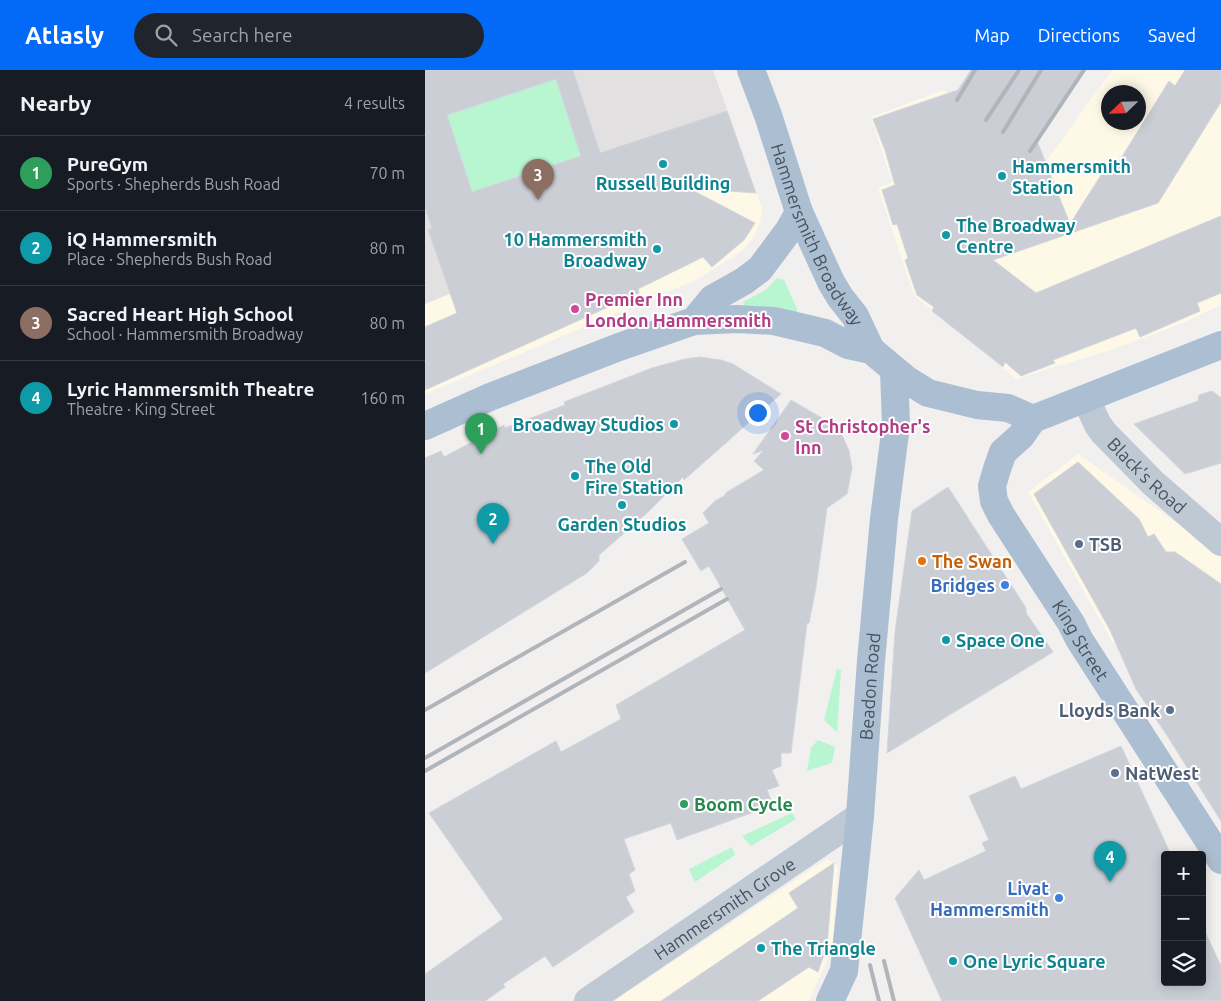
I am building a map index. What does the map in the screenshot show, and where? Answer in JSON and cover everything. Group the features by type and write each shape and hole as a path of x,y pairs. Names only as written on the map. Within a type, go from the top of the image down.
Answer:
{"main road":[{"name":"Hammersmith Broadway","path":"751,70 768,115 794,221 840,297 855,316 871,350 894,370 937,397 977,405 1008,408 1033,419"},
{"name":"Hammersmith Broadway","path":"693,321 712,299 744,281 761,268 794,221"},
{"name":"Hammersmith Broadway","path":"425,426 490,397 693,321 737,319 774,321 825,333 848,344 871,350"},
{"path":"1033,419 1221,345"},
{"name":"Beadon Road","path":"830,1001 843,971 860,816 884,519 896,425 894,370"},
{"name":"King Street","path":"1033,419 1021,436 1003,452 993,486 994,501 1001,516 1221,860"}],"street":[{"name":"Black's Road","path":"1086,399 1098,425 1104,433 1153,483 1221,542"},
{"name":"Hammersmith Grove","path":"588,1001 860,816"}],"shaded area":[{"path":"425,70 713,70 743,155 516,266 425,304"},
{"path":"1112,70 1221,70 1221,305 1180,324 1114,349 1016,379 914,295 878,188 892,182 871,117 944,90 1045,163 1101,85 1101,130 1146,130 1146,85 1101,85"},
{"path":"743,155 762,208 760,223 754,237 742,251 698,279 425,394 425,304 516,266 623,216"},
{"path":"1078,454 1221,554 1221,756 1134,632 1113,643 1028,492"},
{"path":"827,859 838,866 832,948 809,1001 614,1001"}],"green space":[{"path":"556,79 581,156 472,192 447,115"},
{"path":"777,278 784,280 797,309 797,316 745,309 743,302 767,289"},
{"path":"837,669 841,670 837,732 824,720"},
{"path":"818,740 835,747 832,763 807,771 811,748"},
{"path":"792,813 796,819 751,846 742,836"},
{"path":"732,847 735,855 695,882 689,869"}],"building":[{"path":"425,70 573,70 600,153 727,111 756,193 688,188 755,223 744,240 712,267 703,257 638,289 639,293 425,390 425,327 457,313 428,230 432,228 425,208","holes":["556,79 581,156 472,192 447,115"]},
{"path":"971,70 1085,70 1037,141 1070,224 1108,164 1115,168 1139,130 1146,130 1146,118 1169,81 1175,86 1185,70 1221,70 1221,102 1158,203 993,260 1036,293 1221,216 1221,293 1197,303 1200,311 1140,337 1136,328 1053,360 1055,363 1021,376 1005,362 1003,367 932,311 934,307 917,295 905,260 908,258 897,224 893,225 882,190 895,185 885,150 873,119 958,90"},
{"path":"700,357 733,364 781,394 684,480 683,477 647,513 599,555 599,561 587,573 425,673 425,458 441,451 444,457 504,425 505,428 565,405 564,402 652,368"},
{"path":"1212,391 1221,398 1221,463 1185,474 1134,424 1198,401 1199,395"},
{"path":"791,400 834,425 843,437 849,451 852,468 847,494 827,508 816,587 809,623 807,623 791,753 781,753 781,766 772,770 779,786 767,790 773,805 677,840 671,823 624,839 635,870 629,874 635,891 626,897 634,912 553,967 545,956 503,984 505,987 485,1001 425,1001 425,974 503,919 429,813 556,741 561,752 621,719 616,705 745,630 709,566 701,571 682,539 709,523 703,513 715,501 764,470 754,461 764,450 753,454"},
{"path":"1078,462 1139,519 1148,537 1154,534 1166,552 1175,552 1221,584 1221,821 1136,689 1110,630 1034,494"},
{"path":"948,487 1026,608 1026,613 1053,652 887,753 895,632 912,511"},
{"name":"Livat Hammersmith","path":"1121,746 1169,851 1161,851 1161,986 1206,986 1206,934 1221,966 1221,1001 942,1001 895,898 919,870 924,880 986,851 982,843 989,840 969,796 1015,776 1021,789"},
{"path":"834,863 827,946 818,972 809,967 758,1001 661,1001 798,908 789,893"}],"railway":[{"path":"957,100 975,70"},
{"path":"986,120 1019,70"},
{"path":"1003,132 1041,70"},
{"path":"1030,151 1084,70"},
{"path":"425,710 685,562"},
{"path":"425,758 721,589"},
{"path":"425,771 727,599"},
{"path":"884,961 894,1001"},
{"path":"870,965 879,1001"}],"place":[{"name":"Russell Building","path":"663,164"},
{"name":"Hammersmith Station","path":"1002,176"},
{"name":"Sacred Heart High School","path":"538,200"},
{"name":"The Broadway Centre","path":"946,235"},
{"name":"10 Hammersmith Broadway","path":"657,249"},
{"name":"Premier Inn London Hammersmith","path":"575,309"},
{"name":"Broadway Studios","path":"674,424"},
{"name":"St Christopher's Inn","path":"785,436"},
{"name":"PureGym","path":"481,454"},
{"name":"The Old Fire Station","path":"575,476"},
{"name":"Garden Studios","path":"622,505"},
{"name":"iQ Hammersmith","path":"493,544"},
{"name":"TSB","path":"1079,544"},
{"name":"The Swan","path":"922,561"},
{"name":"Bridges","path":"1005,585"},
{"name":"Space One","path":"946,640"},
{"name":"Lloyds Bank","path":"1170,710"},
{"name":"NatWest","path":"1115,773"},
{"name":"Boom Cycle","path":"684,804"},
{"name":"Lyric Hammersmith Theatre","path":"1110,882"},
{"name":"Livat Hammersmith","path":"1059,898"},
{"name":"The Triangle","path":"761,948"},
{"name":"One Lyric Square","path":"953,961"}]}
